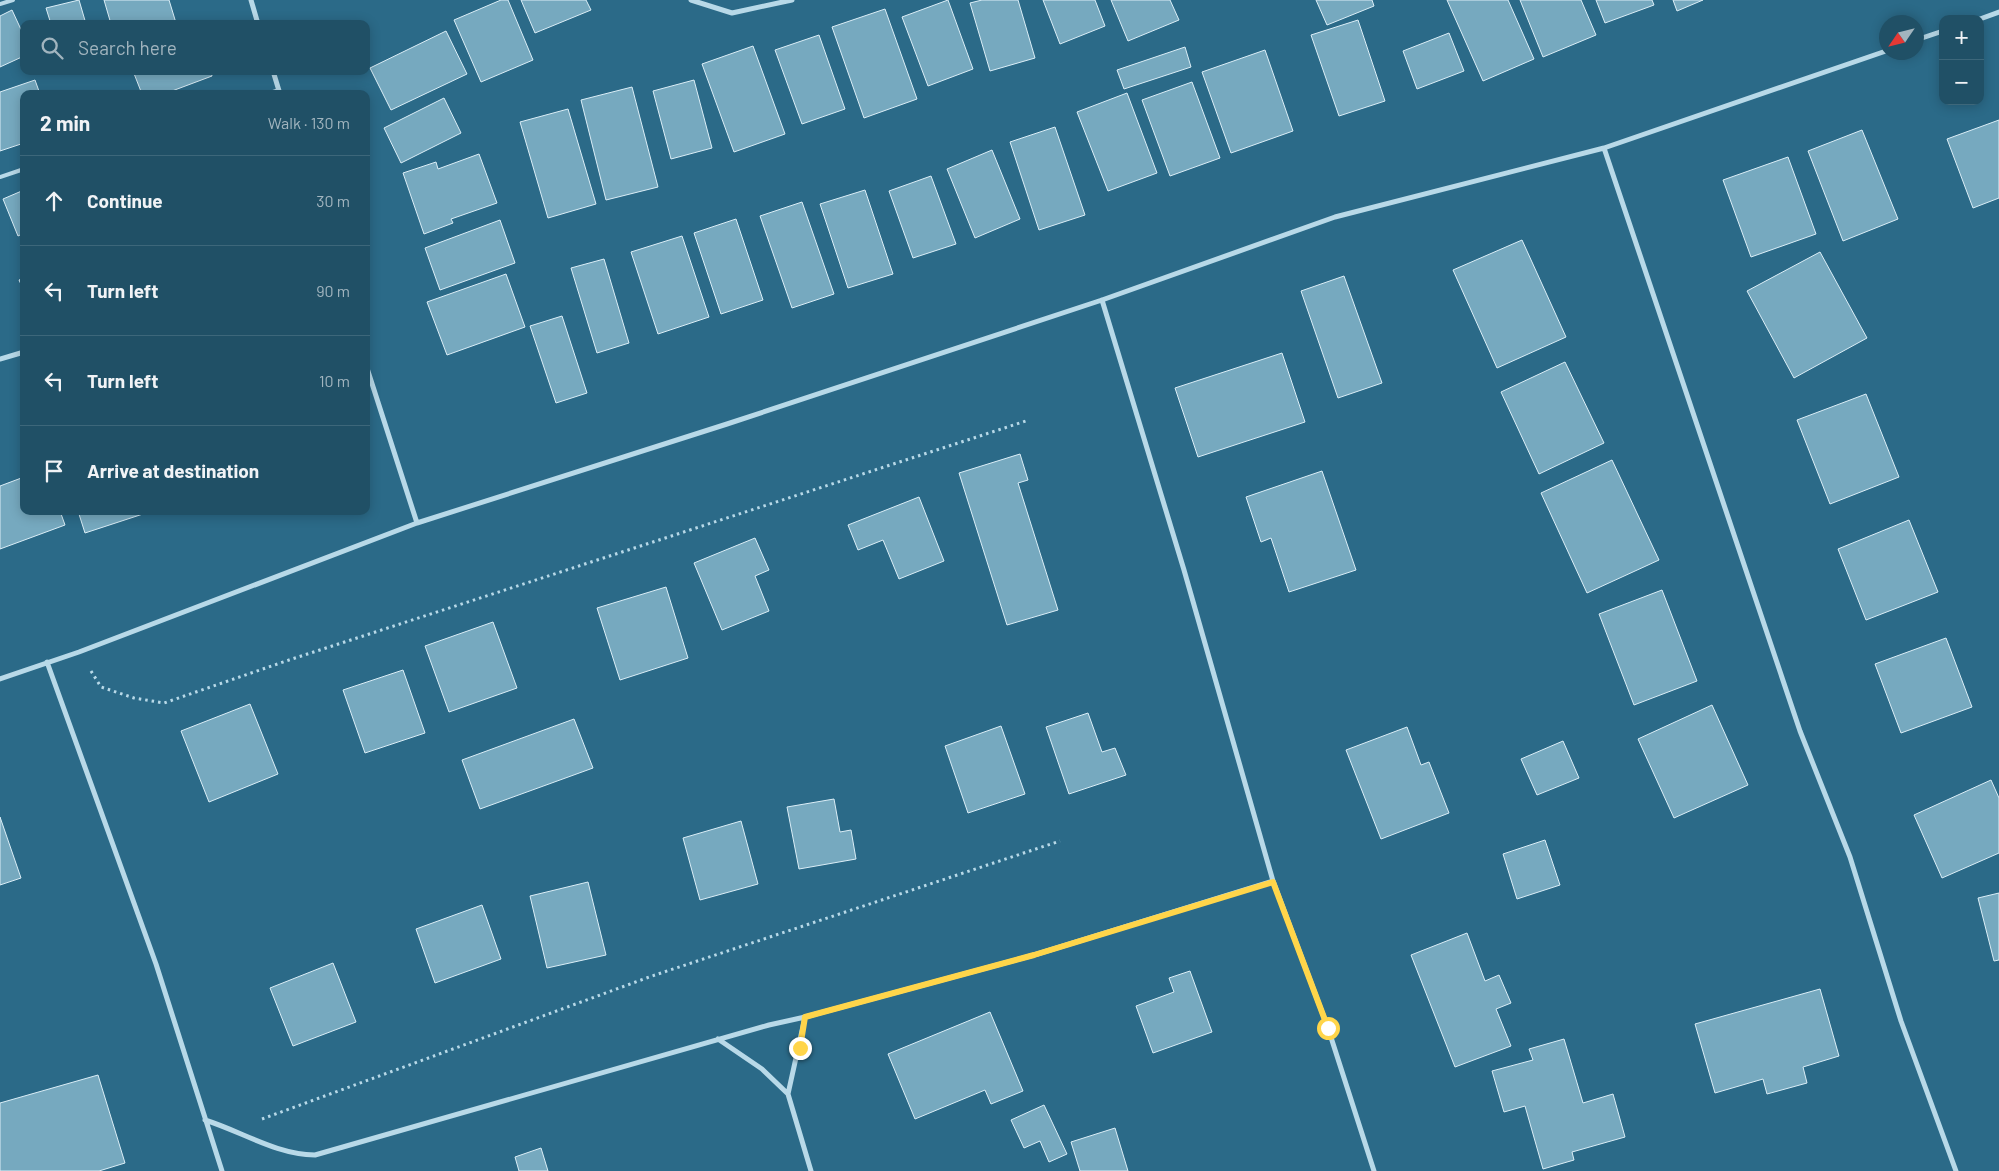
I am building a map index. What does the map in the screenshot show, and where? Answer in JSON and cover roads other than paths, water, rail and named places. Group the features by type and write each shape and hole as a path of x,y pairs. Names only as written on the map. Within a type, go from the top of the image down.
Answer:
{"street":[{"path":"251,0 257,20"},
{"path":"691,0 732,13 792,0"},
{"path":"1984,18 1999,12"},
{"path":"1924,37 1939,32"},
{"path":"0,679 79,652 418,523 727,424 1102,300 1335,216 1604,148 1879,53"},
{"path":"274,75 278,90"},
{"path":"1604,148 1797,722 1850,857 1901,1021 1956,1171"},
{"path":"1102,300 1184,570 1273,882 1328,1028 1374,1171"},
{"path":"0,359 20,353"},
{"path":"370,377 418,523"},
{"path":"47,662 156,964 222,1171"},
{"path":"205,1120 233,1129 272,1148 294,1154 315,1156 718,1039 1034,955 1273,882"},
{"path":"805,1017 788,1094 811,1171"},
{"path":"718,1039 762,1069 788,1094"}],"lane":[{"path":"0,4 13,0"},
{"path":"0,176 20,170"}]}
